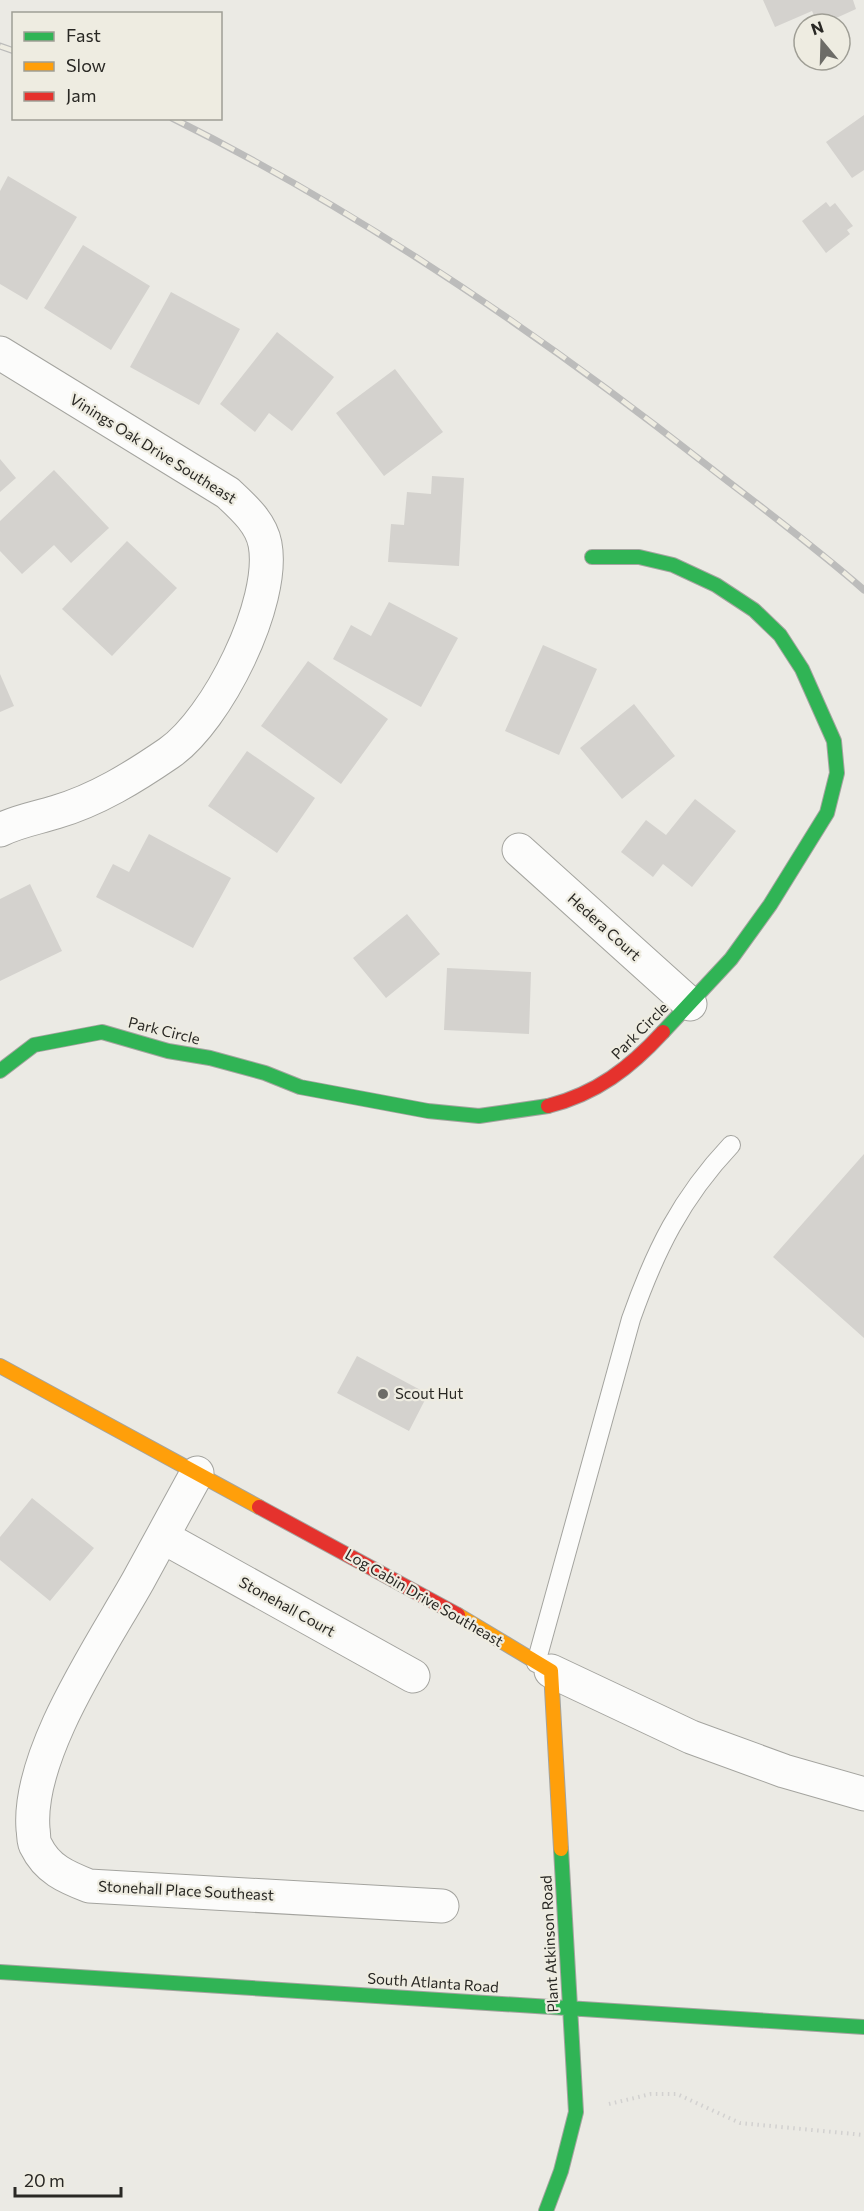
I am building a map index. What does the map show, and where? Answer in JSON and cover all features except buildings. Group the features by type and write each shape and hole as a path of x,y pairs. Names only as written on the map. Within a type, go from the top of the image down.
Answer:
{"street":[{"name":"Vinings Oak Drive Southeast","path":"0,353 228,493 251,515 265,543 266,575 258,614 237,661 206,716 172,751 103,794 57,812 16,823 0,830"},
{"name":"Park Circle","path":"0,1071 34,1045 102,1032 168,1051 210,1058 265,1073 300,1087 428,1112 479,1116 532,1110 576,1099 615,1078 641,1056 731,959 764,914 827,813 837,773 834,741 802,669 780,635 754,610 717,585 674,565 639,557 592,557"},
{"name":"Hedera Court","path":"519,850 690,1004"},
{"name":"Log Cabin Drive Southeast","path":"0,1366 437,1603 543,1667 691,1737 784,1771 864,1794"},
{"name":"Stonehall Place Southeast","path":"197,1473 163,1537 86,1668 51,1743 39,1774 32,1813 35,1845 58,1874 88,1886 441,1906"},
{"name":"Stonehall Court","path":"163,1537 413,1676"},
{"name":"Plant Atkinson Road","path":"543,1667 571,2008 576,2112 561,2171 546,2211"},
{"name":"South Atlanta Road","path":"0,1972 864,2027"}],"lane":[{"path":"543,1667 631,1319 650,1264 672,1222 702,1176 731,1145"}],"path":[{"path":"576,2112 651,2094 677,2094 740,2123 864,2135"}],"railway":[{"path":"0,46 12,50"},
{"path":"176,120 313,194 449,278 515,323 645,417 807,542 864,590"}],"traffic: fast":[{"path":"592,557 639,557 673,565 716,585 754,610 780,635 802,669 834,741 837,773 827,813 770,905 731,959 663,1032"},
{"path":"0,1071 34,1045 102,1032 168,1051 210,1058 265,1073 300,1087 428,1111 479,1116 548,1106"},
{"path":"546,2211 561,2171 576,2112 561,1849"},
{"path":"0,1972 864,2027"}],"traffic: slow":[{"path":"0,1366 259,1507"},
{"path":"458,1615 551,1671 561,1849"}],"traffic: jam":[{"path":"548,1106 582,1094 611,1078 638,1057 663,1032"},
{"path":"259,1507 458,1615"}],"place":[{"name":"Scout Hut","path":"383,1394"}]}
